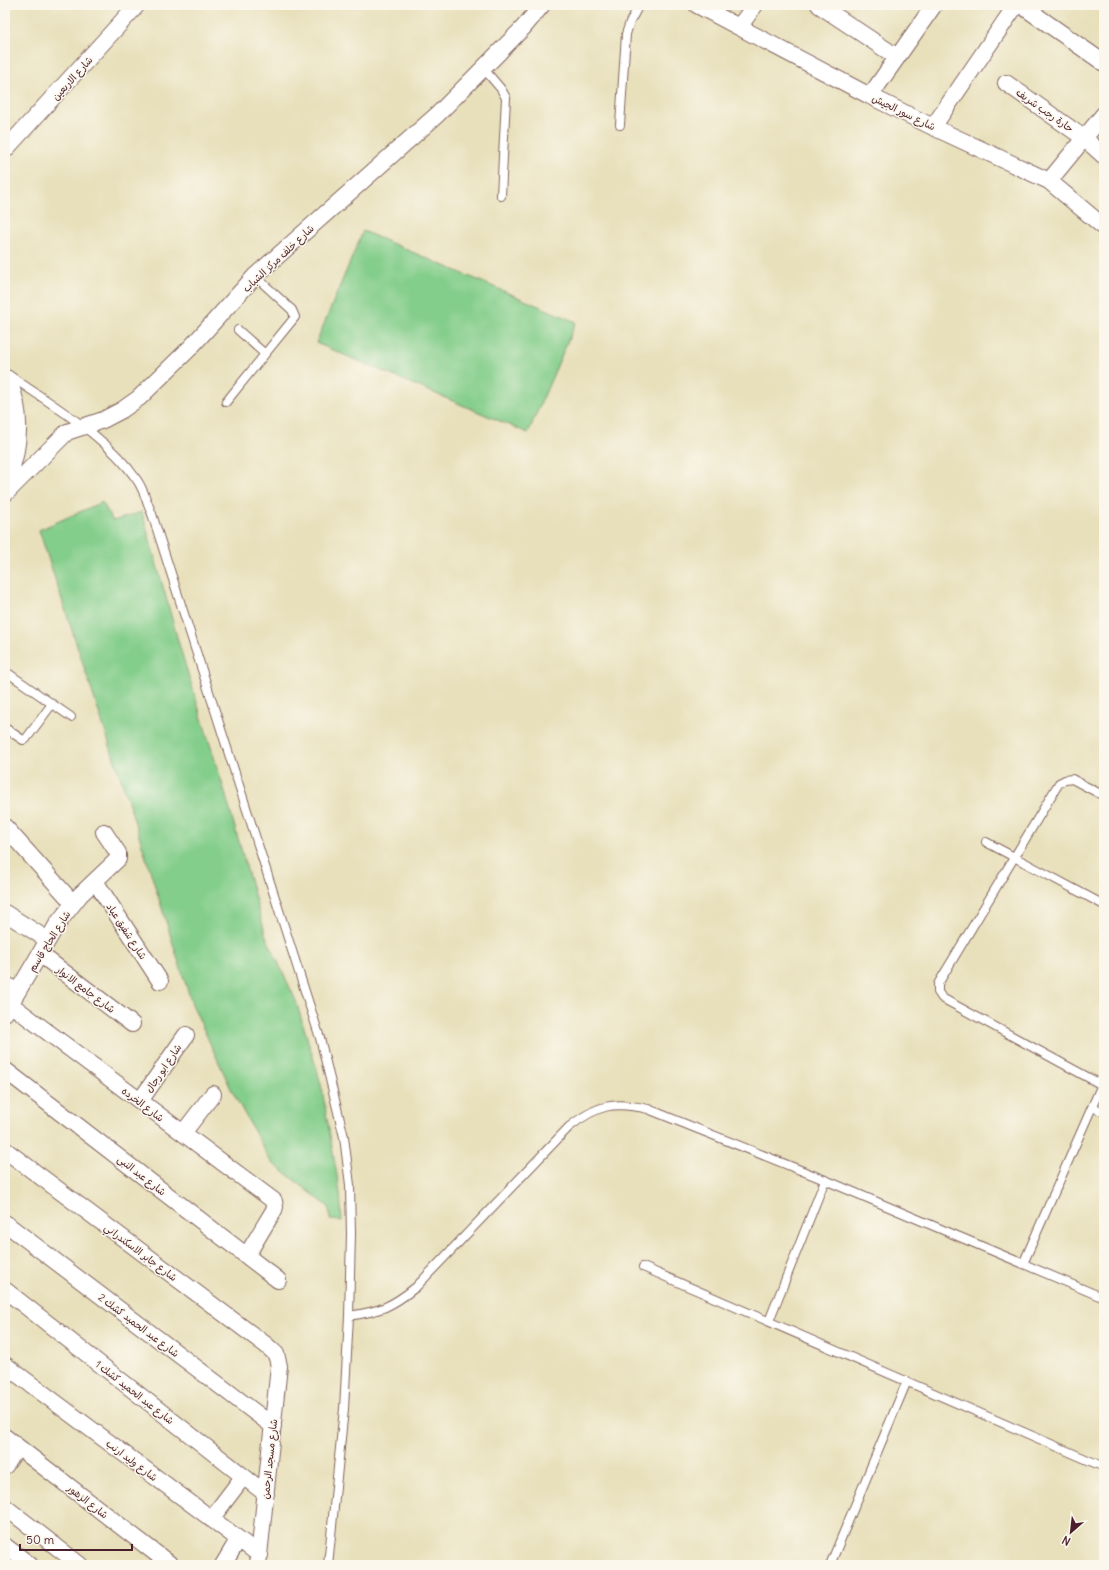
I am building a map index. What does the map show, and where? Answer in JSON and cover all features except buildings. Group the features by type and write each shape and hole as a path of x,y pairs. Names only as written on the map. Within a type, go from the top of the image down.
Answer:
{"street":[{"name":"شارع الاربعين","path":"8,141 137,5"},
{"name":"شارع خلف مركز الشباب","path":"5,494 67,432 103,420 122,410 139,398 190,348 255,276 438,114 524,28 542,5"},
{"name":"شارع سور الجيش","path":"697,5 870,96 1049,181 1059,187 1104,227"},
{"path":"739,27 755,5"},
{"path":"819,5 898,57"},
{"path":"870,96 934,5"},
{"path":"933,127 1016,5"},
{"path":"1021,5 1104,63"},
{"name":"حارة رجب شريف","path":"1006,83 1084,138 1104,156"},
{"path":"1049,181 1104,114"},
{"path":"5,380 13,404 15,423 12,462 5,478"},
{"path":"5,827 73,903"},
{"name":"شارع الحاج قاسم","path":"9,998 40,954 58,923 73,903 118,859 118,853 104,832"},
{"name":"شارع شفيق عياد","path":"95,880 160,981"},
{"path":"5,913 48,940"},
{"name":"شارع جامع الانوار","path":"40,954 132,1024"},
{"name":"شارع الخرده","path":"9,998 140,1101 274,1201 274,1210 246,1255"},
{"name":"شارع ابو رجال","path":"140,1101 186,1035"},
{"name":"شارع عبد النبى","path":"5,1070 278,1280"},
{"path":"183,1133 213,1094"},
{"name":"شارع جابر الاسكندراني","path":"5,1150 260,1340 276,1354"},
{"name":"شارع عبد الحميد كشك 2","path":"5,1223 273,1426"},
{"name":"شارع عبد الحميد كشك 1","path":"5,1290 266,1494"},
{"name":"شارع مسجد الرحمن","path":"259,1560 279,1366 276,1354"},
{"name":"شارع وليد ارنب","path":"5,1365 211,1519 238,1540 259,1560"},
{"name":"شارع الزهور","path":"5,1437 171,1565"},
{"path":"5,1466 18,1447"},
{"path":"211,1519 243,1477"},
{"path":"5,1507 80,1565"},
{"path":"223,1565 238,1540"},
{"path":"5,1546 30,1565"}],"lane":[{"path":"620,125 626,34 630,22 639,5"},
{"path":"484,69 501,89 506,98 501,196"},
{"path":"226,402 295,316 292,310 255,276"},
{"path":"238,330 265,354"},
{"path":"5,372 83,427 120,458 138,482 152,514 320,1038 344,1137 350,1185 351,1234 349,1316 344,1409 328,1565"},
{"path":"5,671 71,717"},
{"path":"5,728 20,738 26,739 52,704"},
{"path":"1023,1264 1103,1083 942,998 938,992 938,984 941,976 1059,783 1065,780 1072,780 1104,796"},
{"path":"986,842 1104,905"},
{"path":"349,1316 374,1312 397,1302 416,1287 569,1127 586,1114 606,1106 627,1104 648,1109 825,1180 1104,1298"},
{"path":"1092,1107 1104,1112"},
{"path":"769,1321 825,1180"},
{"path":"643,1267 1104,1467"},
{"path":"830,1565 906,1381"}],"green space":[{"path":"363,231 576,322 528,433 316,343"},
{"path":"102,502 113,521 142,512 181,651 223,786 266,936 296,1001 321,1084 340,1193 342,1221 330,1220 329,1207 271,1162 232,1091 192,1004 132,813 39,530"}]}
